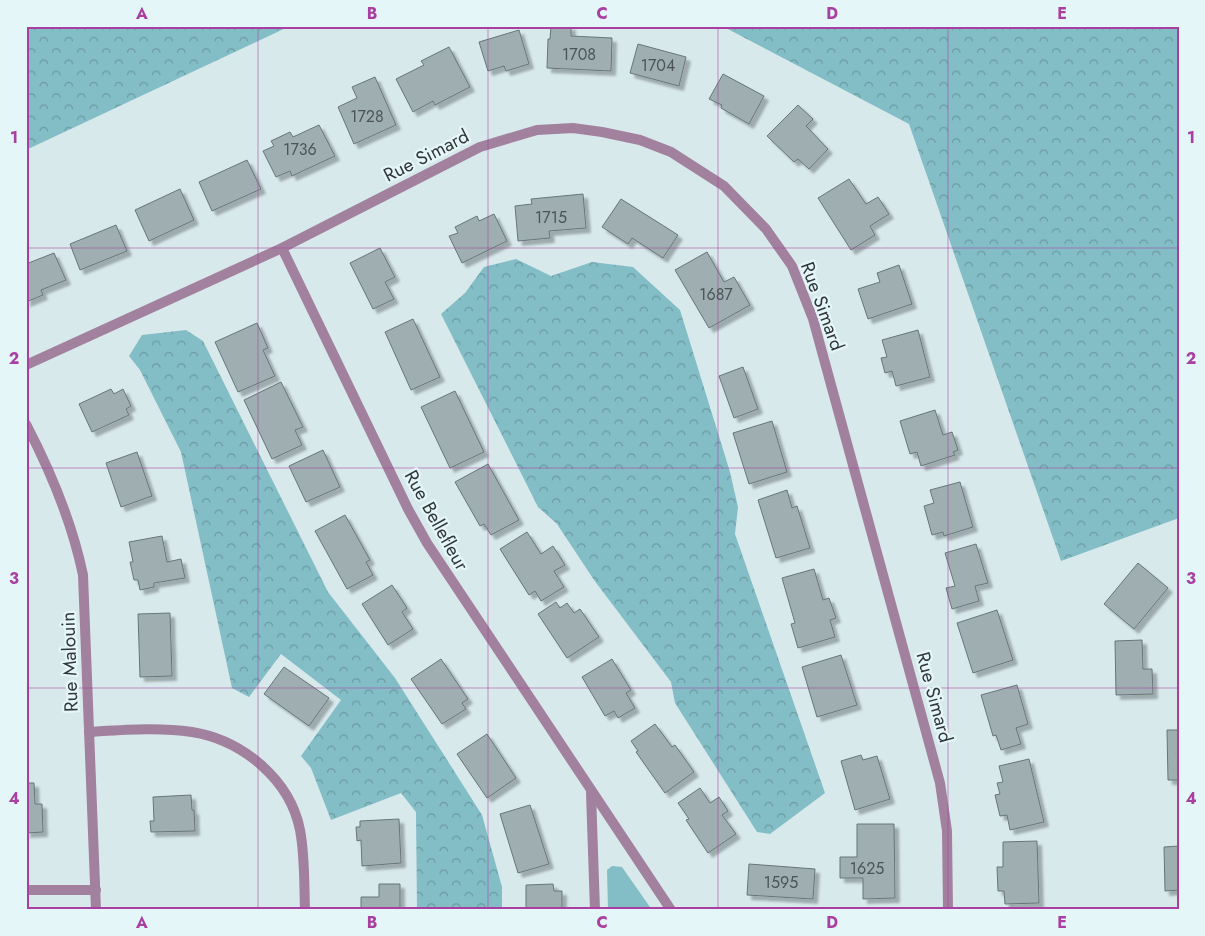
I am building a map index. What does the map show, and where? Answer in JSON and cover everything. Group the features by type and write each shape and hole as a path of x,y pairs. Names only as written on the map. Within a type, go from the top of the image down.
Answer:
{"street":[{"name":"Rue Simard","path":"26,365 282,248 480,147 537,130 573,128 640,140 671,152 724,186 766,229 792,266 813,318 940,783 948,831 948,910"},
{"name":"Rue Bellefleur","path":"282,248 408,509 427,543 671,910"},
{"name":"Rue Malouin","path":"26,424 59,495 76,543 83,575 96,910"},
{"path":"89,732 162,730 193,732 224,742 260,763 290,801 300,828 303,851 305,910"},
{"path":"591,792 594,910"},
{"path":"26,890 96,890"}],"green space":[{"path":"26,26 290,26 26,150"},
{"path":"722,26 1179,26 1179,518 1061,561 909,124"},
{"path":"516,259 551,276 592,262 633,267 680,310 730,472 738,507 735,534 825,793 770,834 757,832 675,703 671,682 594,580 557,524 538,507 441,314 465,293 484,267"},
{"path":"186,330 203,341 328,592 395,678 482,815 502,887 502,910 417,910 416,812 401,793 331,820 311,768 301,756 341,700 281,654 249,697 232,688 181,452 140,370 129,356 142,335"},
{"path":"612,866 622,867 652,910 608,910 607,870"}],"building":[{"path":"551,26 571,26 571,36 612,38 611,71 547,68 548,39 550,39"},
{"path":"519,30 529,64 506,71 504,66 488,71 479,42"},
{"path":"638,44 686,57 679,86 630,73"},
{"path":"449,47 470,87 435,105 433,101 413,112 396,79 424,65 421,61"},
{"path":"723,74 764,96 749,124 721,108 722,105 709,99"},
{"path":"375,77 396,125 354,144 338,107 357,98 352,87"},
{"path":"798,105 813,119 806,126 828,149 809,169 798,159 794,162 767,136"},
{"path":"319,125 335,156 292,176 290,171 276,177 263,151 274,146 271,141 290,132 293,137"},
{"path":"247,160 261,189 212,211 199,182"},
{"path":"849,179 866,204 878,197 889,214 870,226 875,235 851,250 818,198"},
{"path":"180,189 194,220 149,241 135,210"},
{"path":"583,194 586,228 549,231 550,238 518,241 515,206 532,204 531,199"},
{"path":"621,199 678,235 663,258 632,238 628,244 602,227"},
{"path":"494,214 507,241 462,263 449,236 458,233 455,227 477,216 479,221"},
{"path":"116,225 127,251 80,270 70,244"},
{"path":"380,248 395,277 385,282 394,299 373,309 350,263"},
{"path":"707,252 724,282 734,277 750,305 709,328 675,270"},
{"path":"54,253 66,280 41,290 43,295 26,302 26,264"},
{"path":"899,265 912,304 868,319 858,289 880,282 877,273"},
{"path":"413,319 440,377 411,390 385,332"},
{"path":"257,323 268,348 263,350 275,376 238,392 215,342"},
{"path":"918,330 930,377 896,386 892,371 885,373 881,358 887,357 882,340"},
{"path":"743,367 758,409 734,418 719,376"},
{"path":"281,382 303,427 295,430 302,445 272,459 244,400"},
{"path":"111,389 114,394 123,389 131,406 126,409 129,415 92,432 79,404"},
{"path":"455,391 484,452 450,468 421,407"},
{"path":"935,410 943,435 952,432 958,450 953,452 955,455 921,466 917,452 910,454 900,421"},
{"path":"772,421 787,472 749,484 733,433"},
{"path":"323,450 340,487 306,502 289,466"},
{"path":"137,452 152,496 121,507 106,463"},
{"path":"488,464 519,520 491,535 484,524 480,526 455,482"},
{"path":"960,482 973,527 944,536 943,532 932,535 924,506 934,503 930,490"},
{"path":"787,490 792,508 797,506 810,548 776,558 758,500"},
{"path":"345,515 370,560 366,562 373,575 347,589 315,531"},
{"path":"527,532 541,554 553,546 565,565 554,571 564,587 541,601 535,591 529,595 500,549"},
{"path":"162,536 167,562 181,559 185,578 154,583 154,587 140,590 138,580 134,580 130,562 133,562 129,542"},
{"path":"976,544 988,583 975,586 979,601 952,609 946,588 955,586 945,553"},
{"path":"1138,563 1168,588 1134,629 1104,604"},
{"path":"814,569 823,600 829,598 836,618 830,620 835,637 798,648 791,624 795,623 782,578"},
{"path":"392,585 407,608 402,612 413,629 388,645 362,604"},
{"path":"556,602 560,608 567,603 574,613 580,609 599,637 567,658 538,614"},
{"path":"997,610 1013,660 973,673 957,623"},
{"path":"170,613 172,676 140,677 138,614"},
{"path":"1142,640 1143,669 1152,669 1153,694 1116,695 1115,641"},
{"path":"841,655 857,705 817,717 802,667"},
{"path":"441,659 468,699 462,703 466,709 442,724 411,679"},
{"path":"612,659 631,690 626,693 635,708 618,718 614,711 605,716 582,677"},
{"path":"284,667 329,698 309,726 264,694"},
{"path":"1017,685 1028,724 1016,728 1021,744 1001,750 996,735 993,736 981,695"},
{"path":"655,724 672,747 675,745 694,772 665,793 636,752 638,751 631,741"},
{"path":"1167,730 1179,730 1179,780 1168,780"},
{"path":"487,734 516,778 487,798 457,754"},
{"path":"861,755 863,760 877,756 890,799 855,810 841,761"},
{"path":"1029,759 1044,822 1010,830 1007,815 1000,816 995,795 1000,794 997,783 1003,782 999,766"},
{"path":"26,783 34,783 35,804 42,804 43,832 26,833"},
{"path":"700,788 710,803 719,797 728,811 722,815 736,834 708,853 686,820 689,819 678,803"},
{"path":"191,795 195,831 151,832 150,821 154,821 153,797"},
{"path":"530,805 549,864 518,873 500,814"},
{"path":"399,819 401,863 362,866 361,840 357,841 356,827 360,827 360,821"},
{"path":"857,824 894,824 895,898 863,899 863,878 840,878 840,857 857,857"},
{"path":"1037,841 1039,903 1005,904 1004,891 998,891 997,867 1003,867 1003,842"},
{"path":"1179,846 1179,890 1165,891 1164,847"},
{"path":"749,864 815,869 813,899 747,895"},
{"path":"379,884 400,884 400,910 361,910 361,897 379,897"},
{"path":"553,884 554,891 562,891 562,910 526,910 526,885"},
{"path":"207,908 207,910 170,910 170,909"}]}
